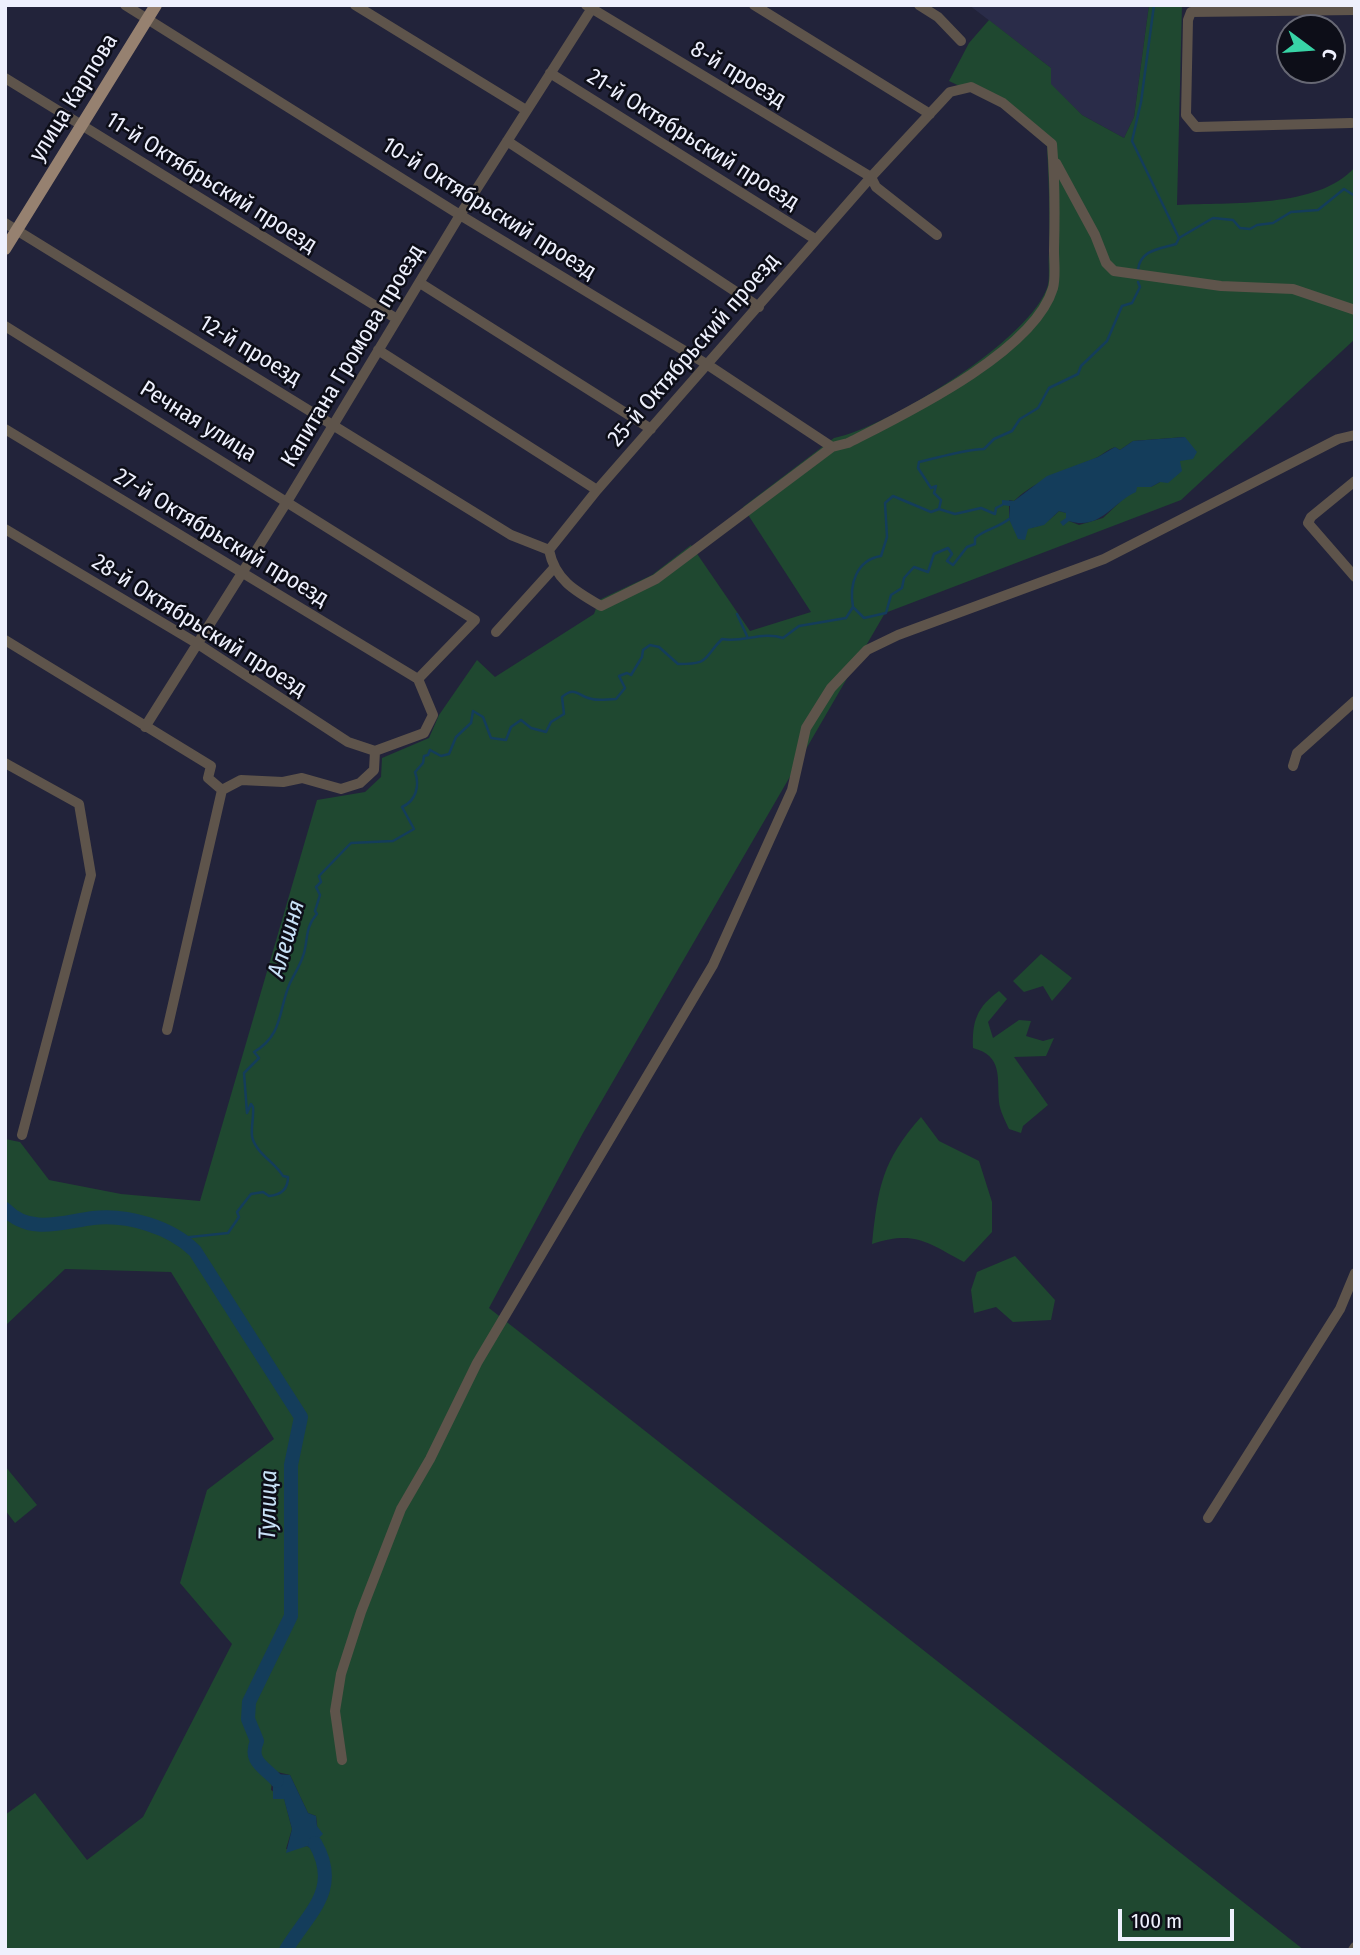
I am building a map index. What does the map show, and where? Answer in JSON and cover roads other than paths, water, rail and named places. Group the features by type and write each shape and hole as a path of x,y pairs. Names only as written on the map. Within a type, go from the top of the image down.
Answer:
{"main road":[{"name":"улица Карпова","path":"5,249 11,227 82,127 156,5"}],"street":[{"name":"10-й Октябрьский проезд","path":"125,5 460,215 708,365 832,447"},
{"path":"355,5 526,110"},
{"path":"754,5 930,114"},
{"path":"919,5 938,17 961,40"},
{"name":"Капитана Громова проезд","path":"145,727 243,573 460,215 591,7"},
{"name":"8-й проезд","path":"591,7 871,177"},
{"path":"1351,123 1196,128 1186,116 1188,20 1189,8 1355,10"},
{"name":"21-й Октябрьский проезд","path":"550,73 815,239"},
{"name":"11-й Октябрьский проезд","path":"5,78 397,319"},
{"name":"25-й Октябрьский проезд","path":"549,550 597,490 759,307 815,239 950,92 971,87 1003,103 1052,144 1054,159"},
{"path":"507,141 759,307"},
{"path":"1054,159 1106,262 1114,271 1221,286 1293,289 1355,310"},
{"path":"549,550 552,569 573,590 601,606 656,579 832,447 848,443 940,396 1004,349 1039,314 1053,287 1054,159"},
{"path":"871,177 876,187 937,235"},
{"name":"12-й проезд","path":"11,227 511,535 549,550"},
{"path":"420,283 651,429"},
{"name":"Речная улица","path":"5,326 288,500 475,620 418,679"},
{"path":"378,350 597,490"},
{"name":"27-й Октябрьский проезд","path":"5,429 418,679"},
{"path":"342,1760 335,1711 341,1674 361,1612 401,1509 430,1459 477,1363 713,965 792,790 806,728 831,688 867,650 898,635 1104,559 1338,439 1355,435"},
{"path":"1355,481 1311,517 1308,523 1355,578"},
{"name":"28-й Октябрьский проезд","path":"5,529 198,644 348,742 375,751"},
{"path":"496,632 552,569"},
{"path":"5,640 211,766 208,778 222,790"},
{"path":"167,1030 222,790 241,780 283,782 302,778 341,789 360,783 374,770 375,751 424,733 433,715 418,679"},
{"path":"1293,766 1297,753 1355,701"},
{"path":"5,763 79,804 91,875 22,1135"},
{"path":"1208,1518 1340,1309 1355,1273"}],"waterway":[{"path":"1154,5 1141,102 1132,141 1179,238"},
{"name":"Алешня","path":"1138,270 1146,254 1176,244 1179,238 1213,218 1233,220 1240,228 1250,229 1257,225 1273,223 1291,212 1318,210 1344,189 1355,196"},
{"name":"Алешня","path":"181,1238 228,1233 239,1217 237,1212 251,1194 263,1192 269,1196 280,1193 285,1188 288,1177 283,1176 254,1142 253,1107 251,1104 247,1113 244,1073 259,1058 254,1052 271,1037 279,1021 286,993 303,957 309,928 317,914 315,911 320,895 316,887 321,882 319,876 351,843 393,841 414,829 402,807 414,797 417,788 415,772 430,750 441,756 449,754 456,737 471,723 473,711 483,717 491,738 506,740 511,727 521,720 531,728 546,732 551,722 564,714 562,697 571,692 595,700 616,699 625,688 619,676 627,673 631,675 642,657 643,650 650,645 659,647 678,664 696,663 705,659 722,639 768,636 783,638 799,626 846,618 853,607 852,590 856,575 872,558 881,556 887,537 885,503 893,496 931,512 939,509 941,500 934,493 936,486 931,488 918,468 919,462 984,449 994,439 1012,431 1020,419 1038,408 1049,388 1078,374 1081,366 1107,341 1122,306 1132,303 1140,287 1138,282"},
{"path":"939,509 955,514 981,508 995,514 996,508 1002,505"},
{"path":"853,607 864,618 886,613 891,595 902,588 904,578 914,567 928,572 934,554 948,548 952,554 947,561 953,565 967,547 975,544 975,538 1009,519"},
{"path":"737,614 747,636"},
{"name":"Тулица","path":"5,1209 25,1222 36,1224 120,1218 148,1224 174,1235 195,1251 301,1417 291,1465 291,1616 249,1702 248,1719 257,1741 256,1759 277,1781"},
{"name":"Тулица","path":"286,1950 312,1912 323,1888 325,1874 315,1843"}]}
